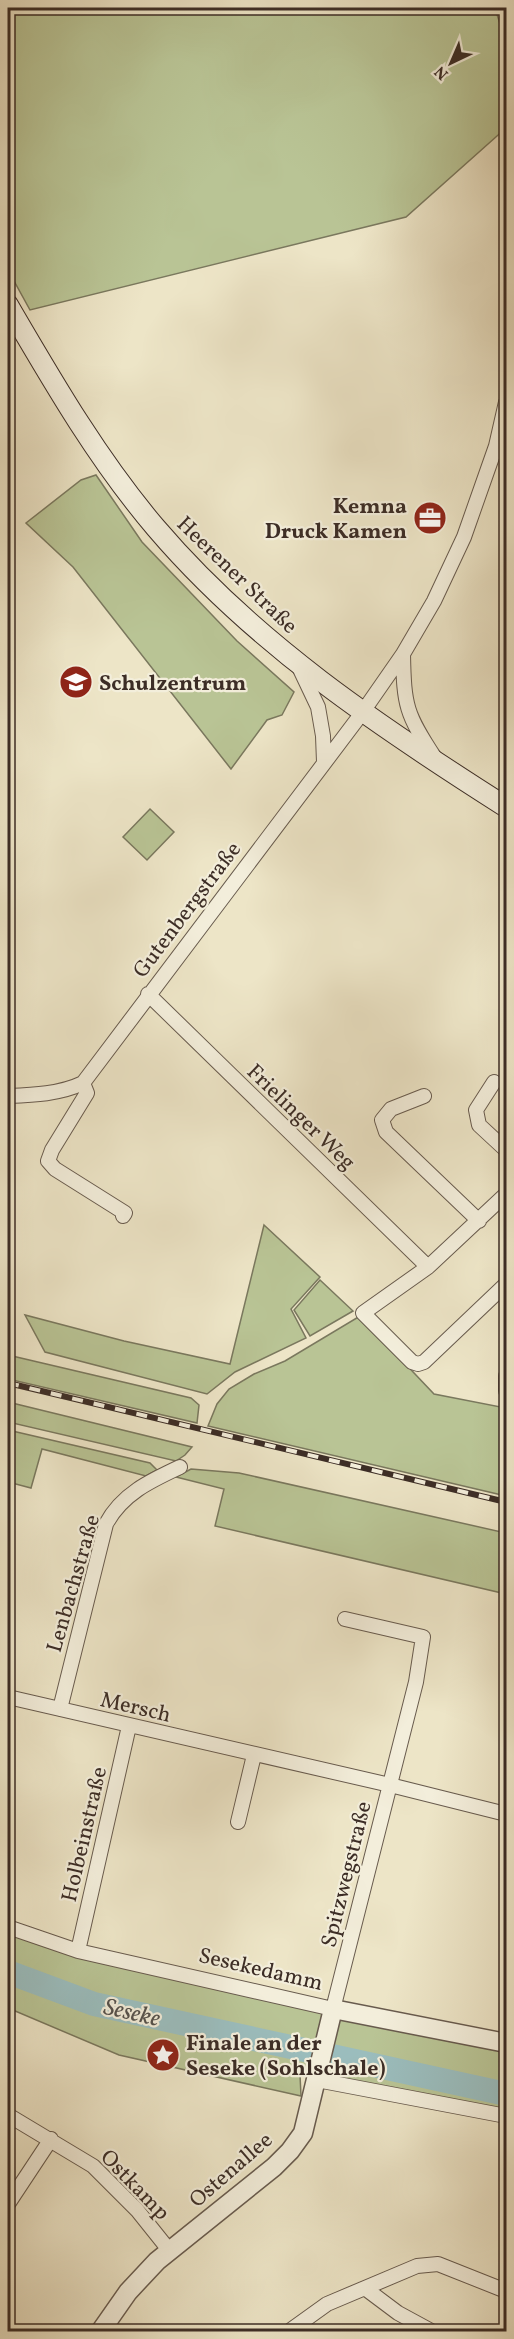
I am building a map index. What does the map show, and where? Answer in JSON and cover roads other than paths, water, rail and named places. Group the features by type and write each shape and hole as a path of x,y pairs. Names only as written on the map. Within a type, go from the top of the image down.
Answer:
{"main road":[{"name":"Heerener Straße","path":"8,305 64,399 115,476 150,521 225,600 297,662 362,713 507,807"}],"street":[{"name":"Gutenbergstraße","path":"123,1216 125,1213 55,1169 48,1161 52,1150 87,1093 82,1083 362,713 403,654 434,601 464,537 496,446 507,402"},
{"path":"403,654 404,694 408,712 415,729 440,765"},
{"path":"297,662 318,707 323,736 324,762"},
{"name":"Frielinger Weg","path":"148,994 428,1267"},
{"path":"494,1082 476,1110 479,1125 507,1150"},
{"path":"8,1096 52,1092 82,1083"},
{"name":"Frielinger Weg","path":"424,1096 391,1109 382,1120 386,1132 479,1221"},
{"path":"507,1194 428,1267 363,1313 412,1362 418,1364 424,1362 507,1284"},
{"path":"507,1376 507,1391"},
{"name":"Lenbachstraße","path":"60,1709 106,1524 118,1505 133,1491 180,1467"},
{"path":"345,1619 423,1637 416,1682 390,1785"},
{"name":"Mersch","path":"8,1698 507,1814"},
{"name":"Holbeinstraße","path":"78,1951 129,1726"},
{"path":"238,1822 254,1755"},
{"name":"Spitzwegstraße","path":"333,2009 390,1785"},
{"name":"Sesekedamm","path":"8,1927 78,1951 333,2009 507,2043"},
{"name":"Ostenallee","path":"100,2331 128,2292 169,2250 246,2191 290,2151 303,2133 333,2009"},
{"path":"319,2073 507,2116"},
{"name":"Ostkamp","path":"8,2115 77,2155 105,2176 137,2210 169,2250"},
{"path":"8,2204 51,2139"},
{"path":"288,2331 327,2304 417,2266 438,2264 507,2291"},
{"path":"366,2289 398,2313 433,2331"}],"waterway":[{"name":"Seseke","path":"8,1972 94,2004 506,2094"}],"railway":[{"path":"8,1383 506,1502"}],"place":[{"name":"Kemna Druck Kamen","path":"430,518"},
{"name":"Schulzentrum","path":"76,682"},
{"name":"Finale an der Seseke (Sohlschale)","path":"163,2055"}]}
